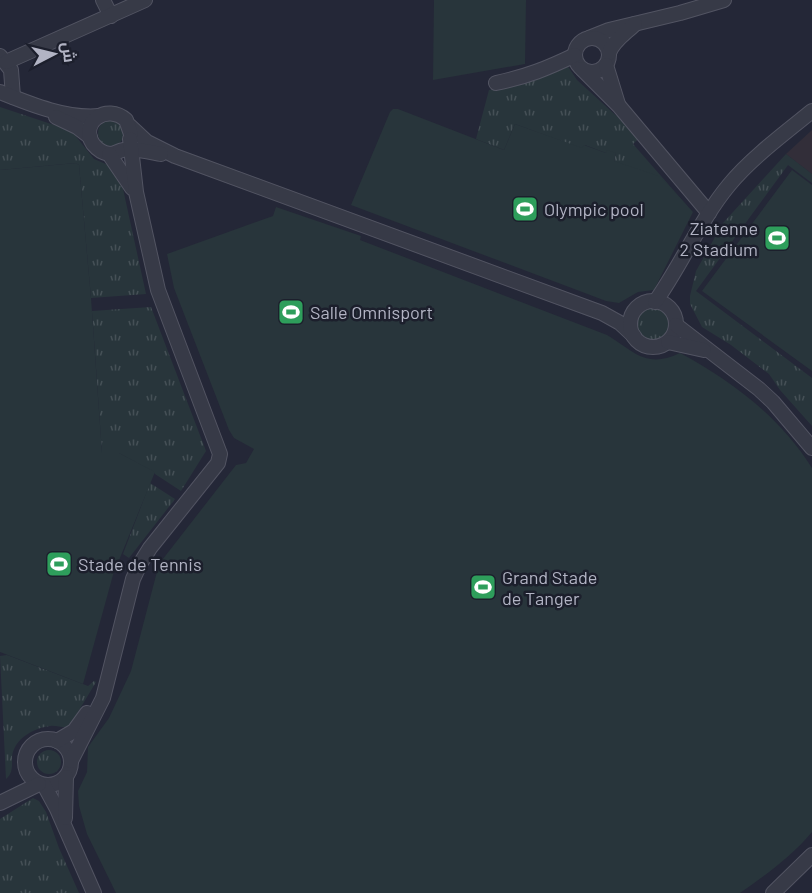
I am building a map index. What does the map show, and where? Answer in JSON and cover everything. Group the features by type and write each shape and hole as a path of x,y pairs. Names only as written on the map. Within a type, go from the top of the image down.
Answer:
{"street":[{"path":"104,0 111,16"},
{"path":"14,97 11,70 3,59 146,0"},
{"path":"709,213 619,106 578,65 575,55 579,44 609,30 689,11 724,0"},
{"path":"582,69 598,71 607,59 611,47 637,23"},
{"path":"589,38 604,43 619,106"},
{"path":"496,83 544,70 575,55"},
{"path":"0,92 42,107 78,116 99,116 108,112 115,113 126,120 124,144 127,179 140,206"},
{"path":"42,107 53,116 84,131 97,148 147,142 175,156 602,313 620,323 642,344 651,347 668,342 676,325"},
{"path":"656,302 709,213 730,184 812,111"},
{"path":"90,137 92,124 99,116"},
{"path":"124,144 175,156"},
{"path":"66,829 64,799 66,777 80,741 101,705 140,564 150,548 218,463 220,454 158,290 124,144"},
{"path":"677,267 671,310 676,325 759,389 812,448"},
{"path":"602,313 617,313 638,308 649,302 661,303 671,310"},
{"path":"634,336 632,318 638,308"},
{"path":"668,342 708,351"},
{"path":"57,741 80,724 106,684"},
{"path":"66,777 54,785 41,784 31,778 26,770 25,759 30,748 45,740 57,741 68,751 71,761"},
{"path":"0,796 18,781 26,770"},
{"path":"0,803 41,784"},
{"path":"41,784 66,829 94,893"},
{"path":"773,893 812,855"}],"shaded area":[{"path":"812,130 812,174 786,154"}],"green space":[{"path":"434,0 526,0 525,64 433,80"},
{"path":"567,65 577,80 622,121 638,139 633,144 689,208 614,161 616,153 606,153 585,145 583,149 515,124 504,150 476,139 489,90 535,80"},
{"path":"0,107 74,134 94,159 108,165 115,172 123,189 146,294 91,298 79,165 76,163 0,170"},
{"name":"Olympic pool","path":"393,109 504,150 515,124 582,148 584,145 606,153 607,150 616,153 614,161 661,177 693,212 654,290 638,292 619,303 606,301 351,205"},
{"path":"111,120 120,124 124,133 120,142 111,146 102,142 98,133 102,124"},
{"path":"786,154 812,174 812,183 788,165 696,291 812,378 812,426 769,374 731,345 702,327 690,304 696,271 723,223"},
{"path":"76,163 79,165 91,298 102,453 119,453 155,472 113,575 83,684 0,652 0,170"},
{"name":"Ziatenne 2 Stadium","path":"792,170 812,185 812,371 702,291"},
{"name":"Grand Stade de Tanger","path":"276,207 361,236 360,240 607,335 633,352 649,359 668,358 680,353 718,375 754,402 800,450 812,468 812,832 787,857 740,893 116,893 87,834 79,806 78,791 87,772 88,747 109,718 131,671 159,564 236,465 246,463 254,449 234,438 229,430 174,288 167,254 273,216"},
{"path":"151,307 206,451 181,491 154,472 119,453 102,453 92,311"},
{"path":"653,308 665,313 670,325 665,337 653,342 641,337 636,325 641,313"},
{"path":"150,483 175,499 129,558 123,554"},
{"path":"7,655 88,686 96,682 69,727 44,727 20,740 12,757 11,772 6,779 0,656"},
{"path":"49,750 58,753 61,762 58,771 49,774 40,771 37,762 40,753"},
{"path":"33,798 39,801 46,812 79,893 0,893 0,819"}],"place":[{"name":"Olympic pool","path":"525,209"},
{"name":"Ziatenne 2 Stadium","path":"777,238"},
{"name":"Salle Omnisport","path":"291,312"},
{"name":"Stade de Tennis","path":"59,564"},
{"name":"Grand Stade de Tanger","path":"483,587"}]}
